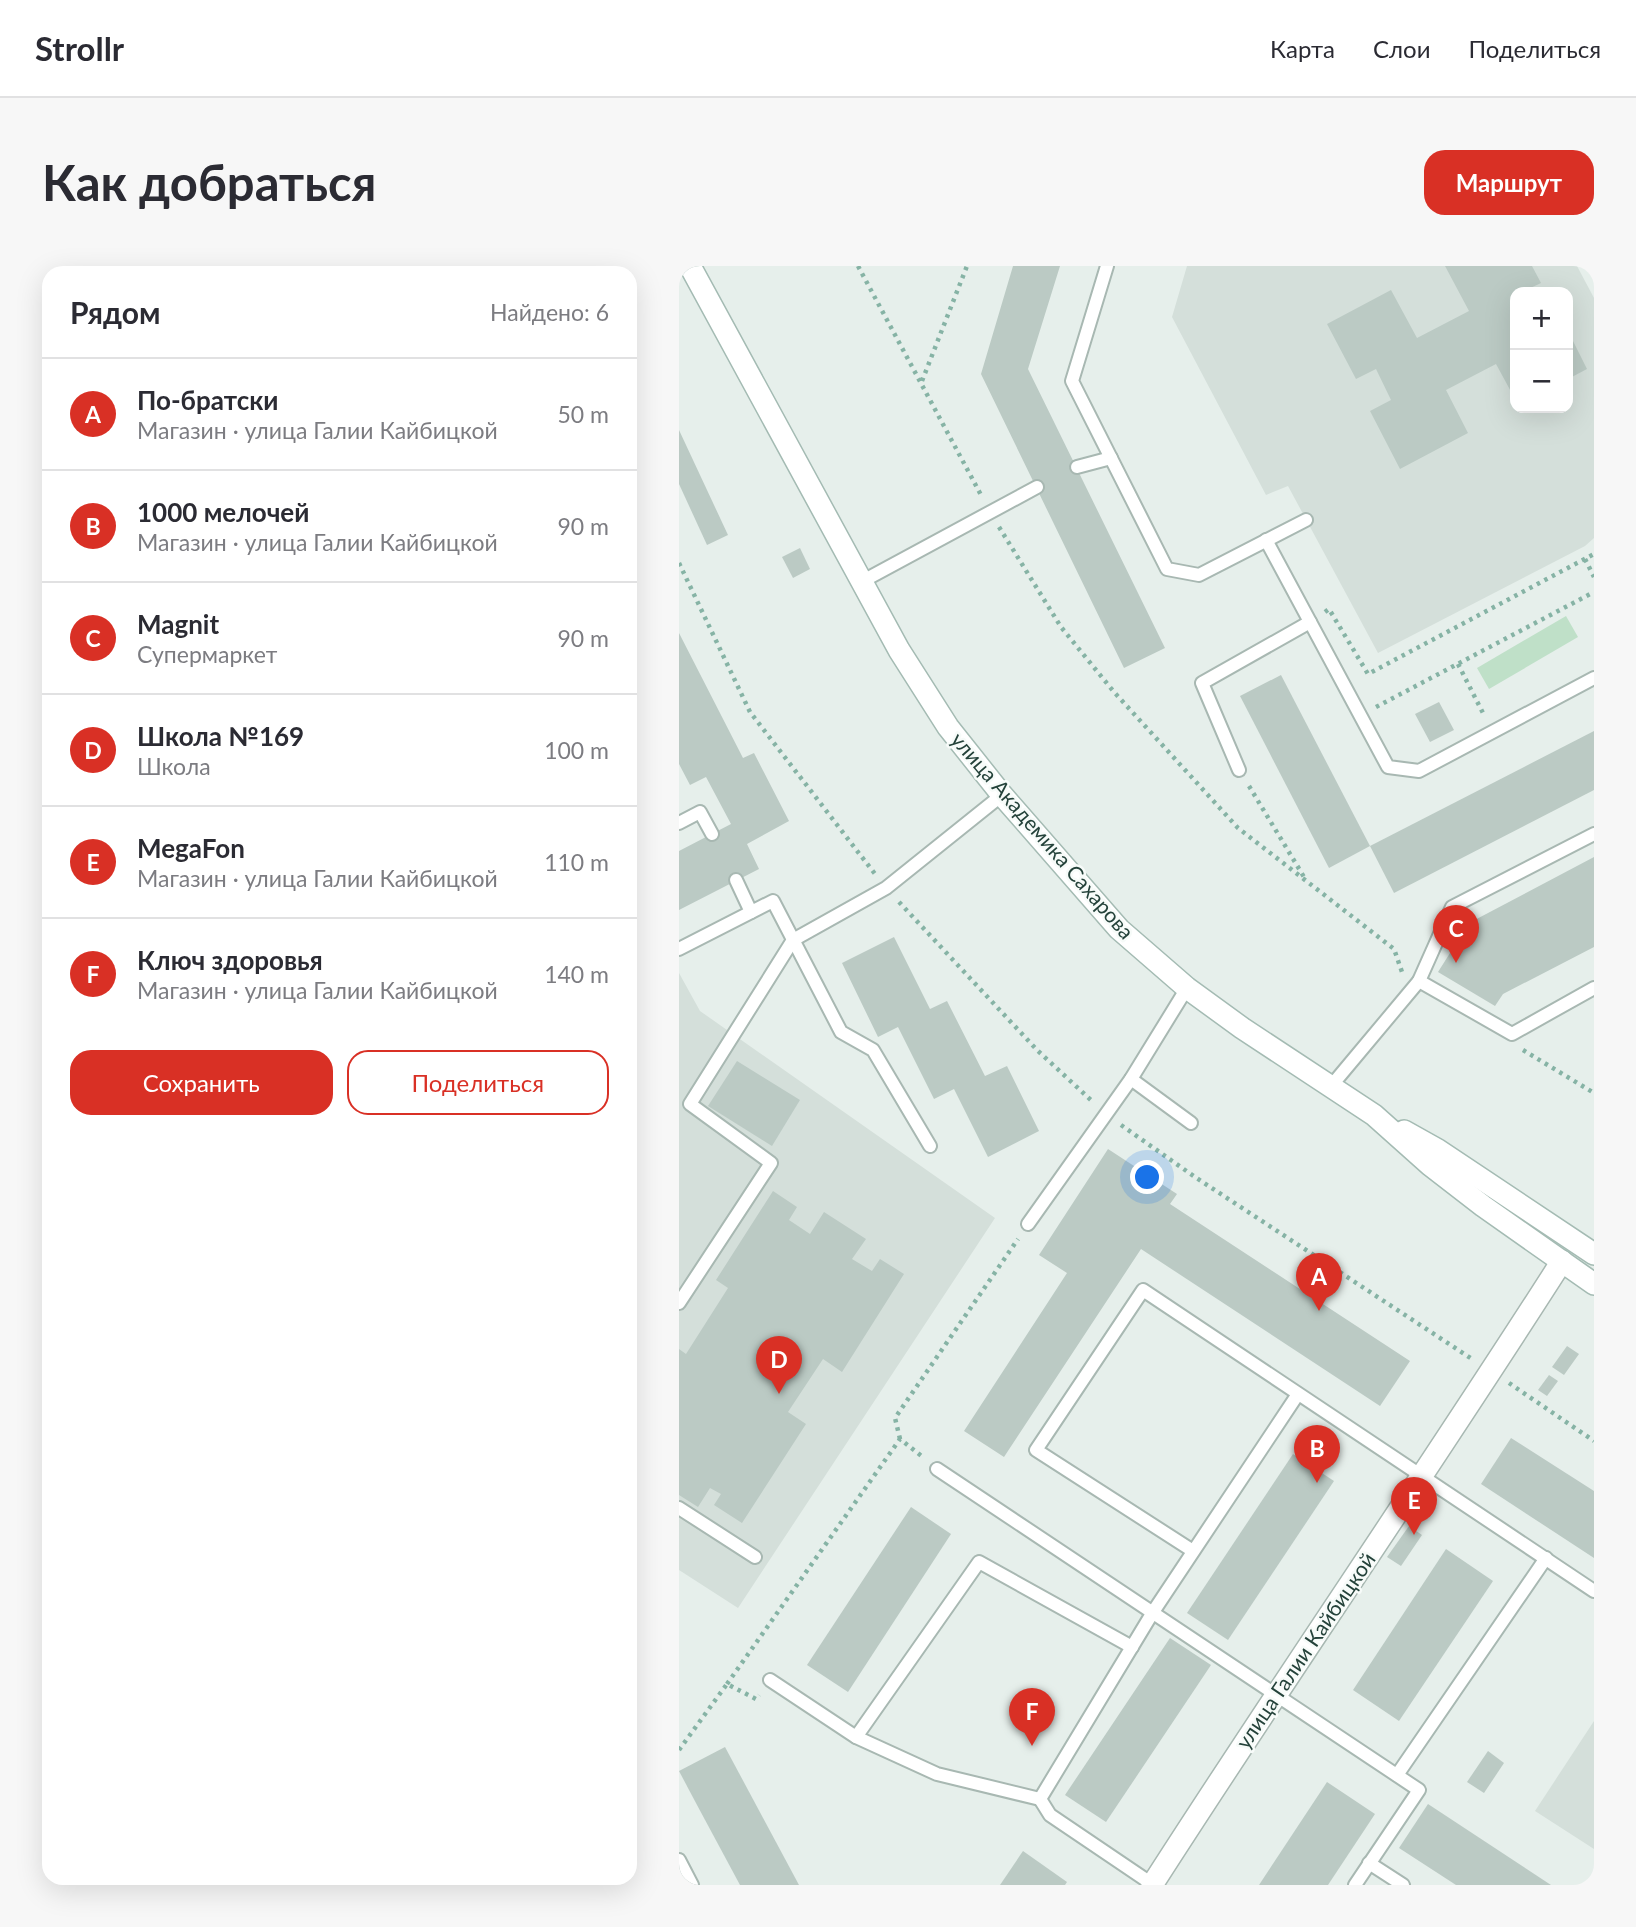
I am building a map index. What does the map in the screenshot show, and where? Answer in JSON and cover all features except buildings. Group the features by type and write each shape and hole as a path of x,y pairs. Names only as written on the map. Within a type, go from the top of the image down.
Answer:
{"main road":[{"name":"улица Академика Сахарова","path":"689,266 899,650 948,727 1119,929 1187,988 1242,1028 1374,1115 1430,1165 1594,1284"},
{"path":"1374,1115 1438,1150 1594,1254"},
{"name":"улица Галии Кайбицкой","path":"1152,1885 1423,1477 1574,1241"}],"lane":[{"path":"1107,266 1072,381 1167,569 1199,575 1307,520"},
{"path":"1077,467 1111,458"},
{"path":"861,582 989,510 1037,487"},
{"path":"1266,540 1388,767 1419,771 1594,678"},
{"path":"1239,770 1202,683 1310,622"},
{"path":"679,1303 771,1163 690,1104 793,940 886,888 1002,794"},
{"path":"679,823 700,812 712,834"},
{"path":"1332,1085 1417,983 1452,907 1594,834"},
{"path":"736,880 751,912"},
{"path":"679,949 773,901 841,1032 873,1050 930,1146"},
{"path":"1417,983 1512,1034 1594,988"},
{"path":"1028,1224 1131,1079 1187,988"},
{"path":"1131,1079 1191,1123"},
{"path":"1193,1551 1036,1450 1143,1290 1594,1591"},
{"path":"1040,1799 1153,1612 1299,1394"},
{"path":"937,1469 1419,1790 1355,1885"},
{"path":"679,1508 755,1557"},
{"path":"1397,1775 1546,1558"},
{"path":"856,1737 979,1562 1132,1647"},
{"path":"770,1680 856,1737 937,1774 1040,1799 1050,1815 1152,1885"},
{"path":"679,1860 692,1885"},
{"path":"1370,1863 1403,1885"}],"path":[{"path":"858,266 989,510 1061,627 1114,692 1238,828 1394,949 1404,978 1417,983"},
{"path":"922,382 967,266"},
{"path":"1310,622 1329,610 1368,674 1594,554"},
{"path":"1584,559 1594,577"},
{"path":"679,563 750,712 886,888 1037,1050 1105,1114 1195,1177 1594,1441"},
{"path":"1360,716 1594,592"},
{"path":"1458,664 1493,732"},
{"path":"1239,770 1306,881"},
{"path":"1513,1045 1594,1093"},
{"path":"937,1469 900,1439 895,1418 1028,1224"},
{"path":"679,1750 900,1439"},
{"path":"727,1684 756,1699 770,1680"}],"shaded area":[{"path":"1187,266 1577,266 1594,298 1594,538 1585,546 1378,653 1288,486 1266,495 1172,317"},
{"path":"679,973 700,1011 995,1218 738,1608 679,1570"},
{"path":"1594,1721 1594,1849 1535,1811"}],"green space":[{"path":"1566,616 1578,637 1489,689 1477,668"}],"place":[{"name":"Magnit","path":"1456,963"},
{"name":"По-братски","path":"1319,1311"},
{"name":"Школа №169","path":"779,1394"},
{"name":"1000 мелочей","path":"1317,1483"},
{"name":"MegaFon","path":"1414,1535"},
{"name":"Ключ здоровья","path":"1032,1746"}]}
